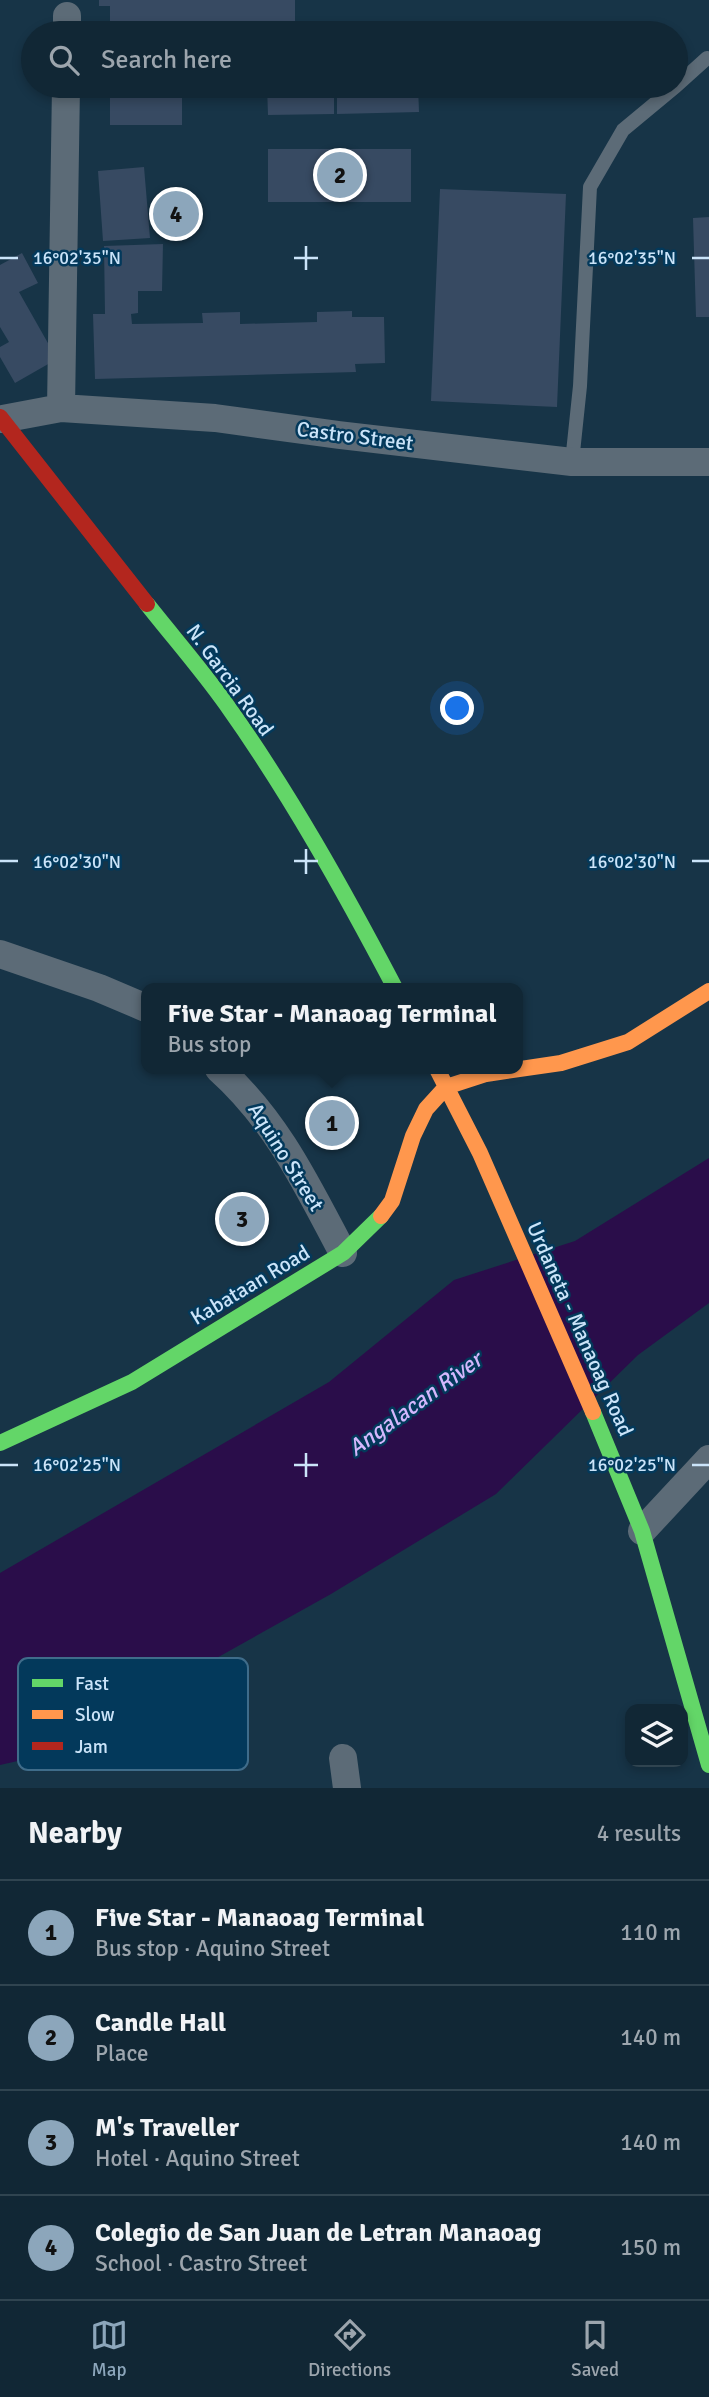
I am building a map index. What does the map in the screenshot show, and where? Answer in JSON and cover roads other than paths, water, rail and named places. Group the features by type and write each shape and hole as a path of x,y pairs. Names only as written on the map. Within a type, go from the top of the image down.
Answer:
{"main road":[{"name":"N. Garcia Road","path":"1,418 226,704 343,889 392,983"},
{"path":"523,1069 561,1063 628,1042 709,991"},
{"path":"440,1074 446,1087 486,1074"},
{"name":"Urdaneta - Manaoag Road","path":"446,1087 480,1153 625,1486 642,1531 709,1765"},
{"name":"Kabataan Road","path":"0,1443 132,1382 343,1253 379,1218 392,1201 413,1136 426,1109 446,1087"}],"street":[{"path":"61,408 66,98"},
{"name":"Castro Street","path":"1,418 61,408 215,418 572,462 709,462"},
{"path":"0,954 99,988 141,1006"},
{"name":"Aquino Street","path":"225,1074 246,1093 269,1122 343,1253"},
{"path":"642,1531 709,1459"},
{"path":"342,1758 347,1788"}],"lane":[{"path":"688,75 707,58"},
{"path":"572,462 580,386 590,187 623,130 662,98"}],"water":[{"name":"Angalacan River","path":"709,1158 709,1303 638,1355 496,1494 331,1594 216,1658 18,1658 18,1761 0,1765 0,1573 329,1382 454,1280 575,1241"}],"place":[{"name":"Candle Hall","path":"340,175"},
{"name":"Colegio de San Juan de Letran Manaoag","path":"176,214"},
{"name":"Five Star - Manaoag Terminal","path":"332,1123"},
{"name":"M's Traveller","path":"242,1219"}]}
